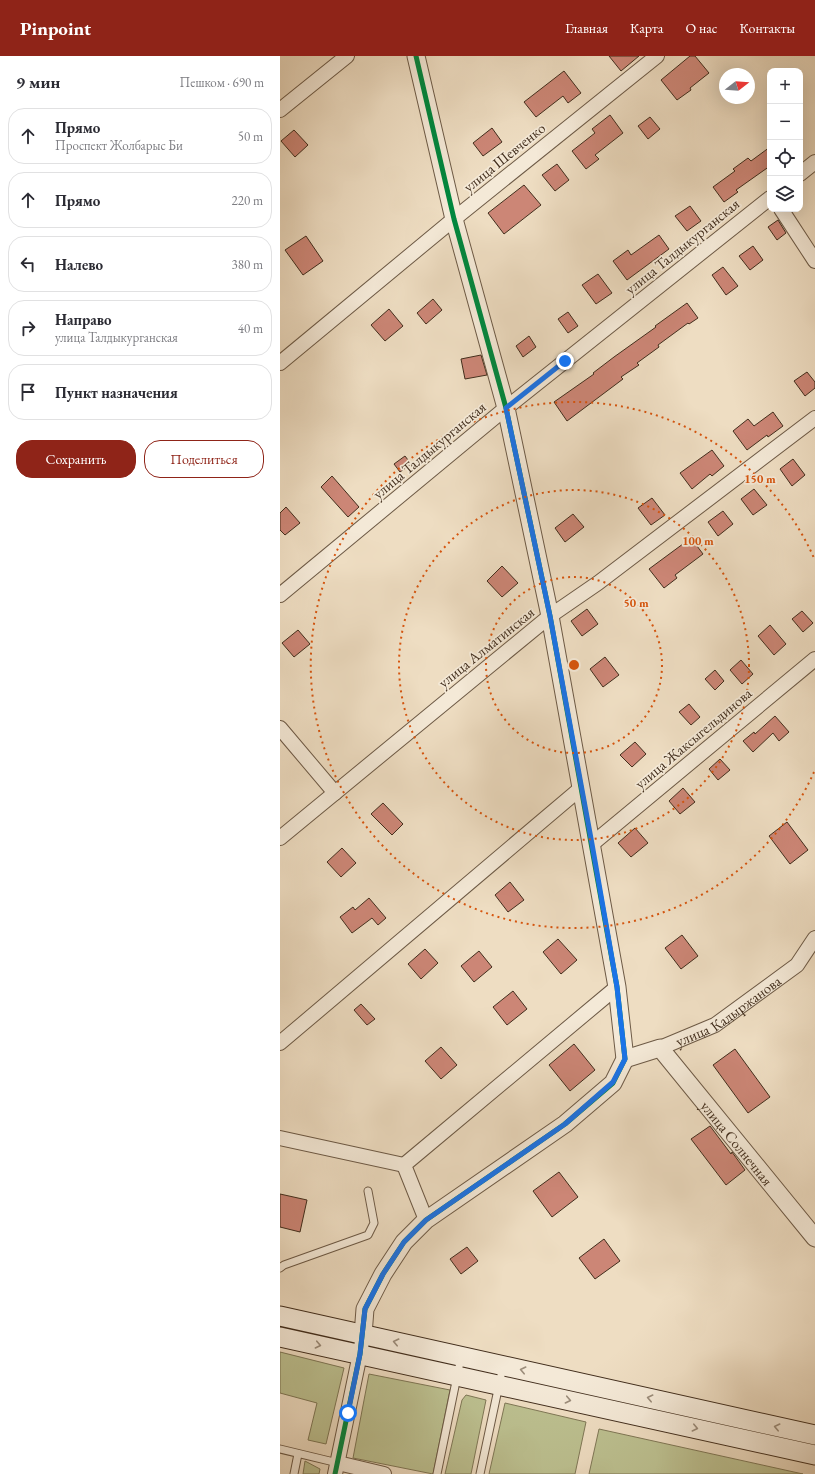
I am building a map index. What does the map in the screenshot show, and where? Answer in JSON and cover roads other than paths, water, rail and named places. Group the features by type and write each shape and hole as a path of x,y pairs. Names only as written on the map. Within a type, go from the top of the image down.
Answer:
{"main road":[{"path":"280,1316 815,1435"},
{"path":"280,1337 815,1455"}],"street":[{"path":"280,110 347,56"},
{"path":"384,1474 337,1469 360,1354 365,1309 383,1274 404,1242 426,1220 565,1124 613,1082 625,1059 617,987 550,616 506,408 454,219 416,56"},
{"name":"улица Шевченко","path":"280,363 454,219 657,56"},
{"path":"803,172 815,162"},
{"name":"улица Талдыкурганская","path":"280,595 506,408 767,200"},
{"path":"783,212 815,261"},
{"name":"улица Алматинская","path":"280,838 550,616 598,583 815,418"},
{"name":"улица Жаксыгельдинова","path":"592,844 815,659"},
{"path":"280,728 335,793"},
{"path":"280,1043 581,788"},
{"name":"улица Кадыржанова","path":"625,1059 660,1048 716,1025 797,965 815,939"},
{"path":"404,1165 617,987"},
{"name":"улица Солнечная","path":"660,1048 815,1238"},
{"path":"280,1138 404,1165"},
{"path":"404,1165 426,1220"}],"lane":[{"path":"280,1268 368,1236 374,1222 368,1191"},
{"path":"437,1474 461,1356"},
{"path":"480,1474 503,1366"},
{"path":"280,1449 298,1454 337,1469"},
{"path":"294,1474 298,1454"}]}
